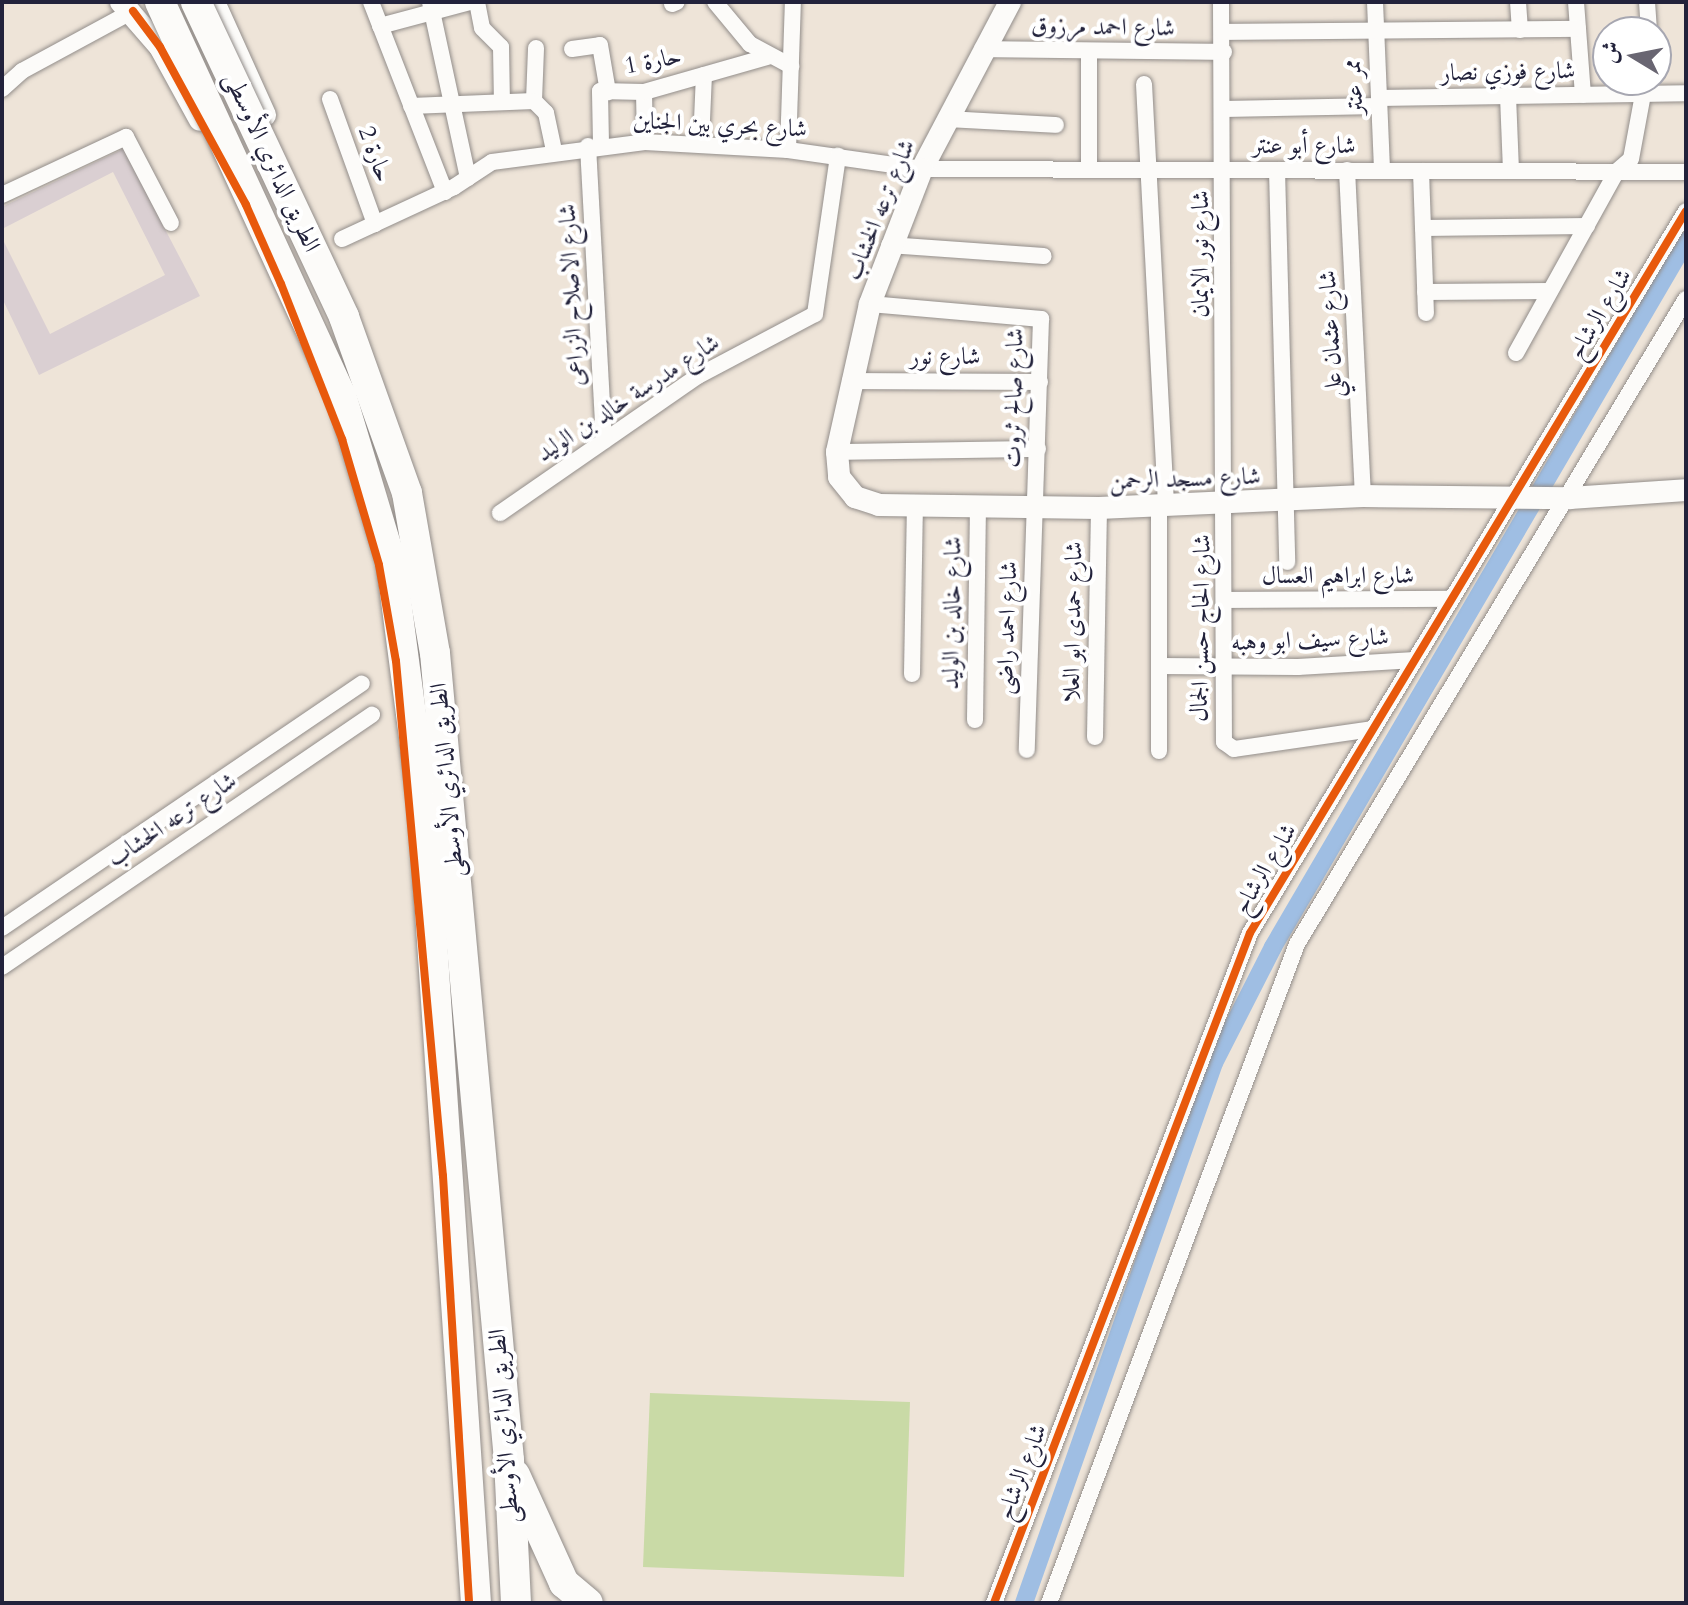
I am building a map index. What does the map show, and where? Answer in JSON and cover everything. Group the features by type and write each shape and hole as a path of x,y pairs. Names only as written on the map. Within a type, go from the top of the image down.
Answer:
{"highway":[{"name":"الطريق الدائري الأوسطى","path":"141,4 341,395 391,562 423,805 476,1603"},
{"name":"الطريق الدائري الأوسطى","path":"210,6 344,317 407,493 435,653 509,1460 516,1603"},
{"path":"509,1460 564,1583 588,1603"}],"street":[{"path":"371,2 445,192"},
{"path":"380,26 431,7 470,2"},
{"path":"477,2 480,24 501,47 502,102"},
{"path":"715,2 734,28 767,57 791,66"},
{"path":"788,150 793,2"},
{"name":"شارع ترعه الخشاب","path":"837,452 850,381 889,245 946,119 1010,2"},
{"name":"شارع نور الايمان","path":"1221,2 1224,52 1226,505"},
{"name":"ممر عنتر","path":"1375,2 1382,171"},
{"path":"1518,2 1520,30"},
{"path":"1576,2 1583,95"},
{"path":"2,89 22,71 141,4 160,47 246,205 314,360 351,467 379,565 394,649 431,1051 469,1603"},
{"path":"160,47 210,6 337,270 404,445 447,650 526,1482 530,1603"},
{"path":"431,7 468,178"},
{"path":"1223,32 1578,29"},
{"path":"572,49 600,45 608,92"},
{"path":"534,101 536,48"},
{"name":"شارع احمد مرزوق","path":"982,49 1224,52"},
{"path":"1089,51 1089,169"},
{"name":"حارة 1","path":"594,145 597,95 644,92 767,57"},
{"path":"701,143 704,75"},
{"path":"1144,84 1162,506 1159,751"},
{"path":"644,92 645,142"},
{"name":"شارع فوزي نصار","path":"1224,109 1592,95"},
{"path":"1508,96 1511,171"},
{"path":"1516,353 1617,171 1633,155 1643,96"},
{"name":"حارة 2","path":"330,99 375,224"},
{"path":"411,106 534,101 546,113 554,152"},
{"path":"946,119 1056,125"},
{"path":"2,195 126,137 171,223"},
{"name":"شارع بحري بين الجناين","path":"342,239 445,192 492,162 594,145 701,143 788,150 922,169"},
{"name":"شارع الاصلاح الزراعى","path":"594,145 604,441"},
{"name":"شارع مدرسة خالد بن الوليد","path":"500,513 698,376 815,314 838,156"},
{"name":"شارع أبو عنتر","path":"922,169 1686,172"},
{"path":"1277,170 1287,562"},
{"name":"شارع عثمان علي","path":"1347,170 1363,496"},
{"path":"1421,171 1426,313"},
{"name":"شارع الرشاح","path":"994,1603 1228,981 1270,899 1686,211"},
{"path":"1423,228 1587,226"},
{"path":"889,245 1044,256"},
{"path":"1425,292 1550,291"},
{"path":"1049,1603 1297,944 1570,498 1686,299"},
{"name":"شارع صالح ثروت","path":"870,304 1037,315 1042,324 1036,507"},
{"name":"شارع نور","path":"850,381 1040,382"},
{"path":"351,467 404,445"},
{"path":"837,452 1038,449"},
{"name":"شارع مسجد الرحمن","path":"837,452 839,477 855,497 879,505 1099,508 1226,505 1363,496 1570,498 1686,490"},
{"path":"912,674 915,505"},
{"name":"شارع الحاج حسن الجمال","path":"1226,505 1223,739 1231,748 1373,729"},
{"name":"شارع خالد بن الوليد","path":"975,720 978,506"},
{"name":"شارع احمد راضى","path":"1027,750 1036,507"},
{"name":"شارع حمدى ابو العلا","path":"1095,737 1099,508"},
{"name":"شارع ابراهيم العسال","path":"1225,600 1451,599"},
{"name":"شارع سيف ابو وهبه","path":"1159,666 1224,667 1415,660"},
{"name":"شارع ترعه الخشاب","path":"2,928 362,683"},
{"name":"شارع ترعه الخشاب","path":"2,967 372,715"},
{"path":"431,1051 484,1045"}],"green space":[{"path":"650,1393 910,1402 904,1577 643,1567"}],"building":[{"path":"123,149 200,296 39,375 2,298 2,238 50,334 165,275 113,172 2,229 2,207"}],"waterway":[{"path":"1024,1603 1214,1063 1273,947 1686,241"}],"cycle path":[{"path":"133,11 160,47 246,205 342,439 379,565 396,661 443,1176 469,1603"},
{"path":"994,1603 1250,933 1686,211"}]}
